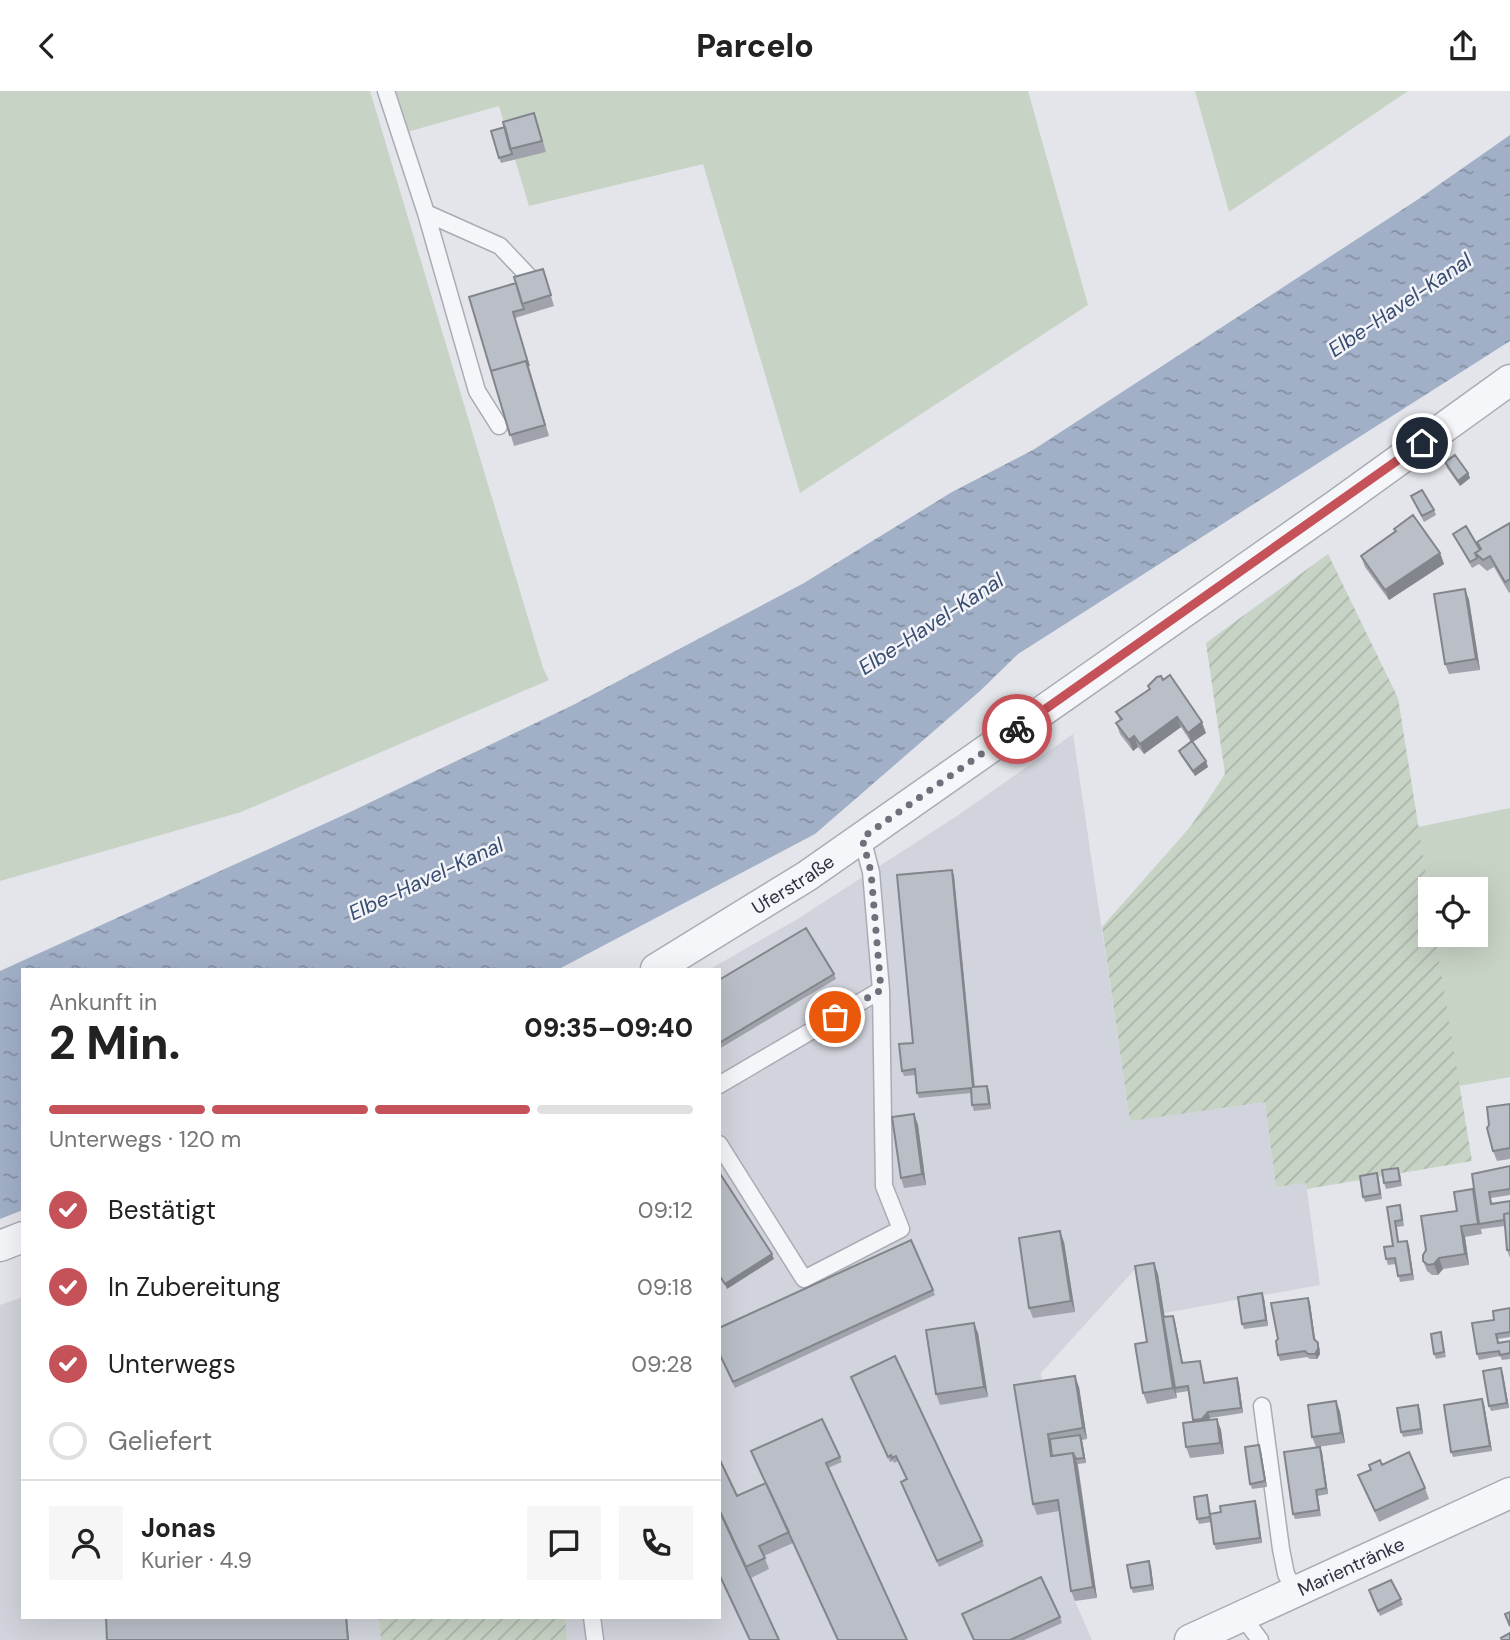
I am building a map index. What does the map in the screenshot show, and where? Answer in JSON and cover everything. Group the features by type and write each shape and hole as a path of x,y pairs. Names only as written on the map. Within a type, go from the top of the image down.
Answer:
{"street":[{"name":"Uferstraße","path":"658,968 807,876 1510,380"},
{"path":"0,1246 21,1238"},
{"name":"Marientränke","path":"1190,1640 1510,1493"}],"lane":[{"path":"386,91 426,213 477,391 499,426"},
{"path":"426,213 500,246 534,282"},
{"path":"721,1147 804,1279 901,1229 884,1186 881,990 871,872 862,838"},
{"path":"721,1084 881,990"},
{"path":"1262,1406 1281,1549 1286,1574 1295,1591"},
{"path":"1242,1616 1260,1640"},
{"path":"592,1619 596,1640"}],"shaded area":[{"path":"1073,734 1130,1120 1265,1102 1276,1187 1306,1183 1320,1285 1164,1313 1137,1267 1041,1373 1075,1601 1092,1640 567,1640 565,1619 721,1619 721,968 712,968 796,920 957,816"},
{"path":"21,1298 21,1619 379,1619 381,1640 0,1640 0,1305"}],"green space":[{"path":"0,91 370,91 543,668 549,680 241,812 0,881"},
{"path":"396,91 1028,91 1088,305 800,493 703,164 529,206 499,106 407,132"},
{"path":"1195,91 1408,91 1229,212"},
{"path":"1328,554 1398,698 1426,877 1418,877 1418,947 1437,947 1472,1161 1307,1189 1306,1183 1276,1187 1265,1102 1130,1121 1102,927 1191,826 1225,774 1206,643"},
{"path":"1510,808 1510,1077 1459,1086 1437,947 1488,947 1488,877 1426,877 1418,827"},
{"path":"379,1619 565,1619 567,1640 381,1640"}],"water":[{"name":"Elbe-Havel-Kanal","path":"1510,135 1510,341 1018,654 980,691 815,834 561,968 21,968 21,1211 0,1219 0,971 346,814 573,705 804,583 952,492 1033,450 1417,200"}],"building":[{"path":"534,113 542,141 510,149 503,122"},
{"path":"505,127 512,154 499,158 491,131"},
{"path":"543,269 551,295 522,304 514,277"},
{"path":"516,283 524,309 513,312 529,366 526,361 491,371 469,297"},
{"path":"526,361 545,425 510,435 491,371"},
{"path":"1455,455 1468,473 1458,481 1445,462"},
{"path":"1422,490 1434,510 1422,516 1411,496"},
{"path":"1413,515 1440,553 1385,590 1361,556"},
{"path":"1510,523 1510,579 1505,582 1490,556 1483,560 1475,553 1481,549 1477,542"},
{"path":"1466,526 1480,550 1475,553 1477,558 1470,562 1453,534"},
{"path":"1465,589 1476,659 1445,664 1434,594"},
{"path":"1170,675 1202,722 1188,733 1177,717 1140,744 1134,736 1129,740 1116,723 1122,719 1116,712 1150,689 1148,686 1157,677 1161,676 1163,680"},
{"path":"1192,741 1206,761 1193,771 1179,751"},
{"path":"952,870 973,1087 987,1086 989,1104 972,1105 971,1088 917,1093 915,1069 902,1071 899,1044 913,1043 897,875"},
{"path":"806,928 834,974 721,1042 721,979"},
{"path":"1510,1104 1510,1148 1493,1151 1487,1128 1487,1107"},
{"path":"914,1114 922,1174 901,1178 892,1117"},
{"path":"1510,1166 1510,1189 1489,1192 1491,1204 1510,1201 1510,1213 1504,1214 1504,1220 1479,1224 1472,1174"},
{"path":"1398,1168 1400,1181 1384,1183 1382,1170"},
{"path":"1377,1173 1380,1194 1363,1197 1360,1176"},
{"path":"721,1175 772,1254 725,1284 721,1278"},
{"path":"1473,1189 1478,1224 1461,1226 1465,1254 1439,1258 1434,1264 1428,1265 1423,1261 1426,1250 1421,1216 1457,1211 1454,1192"},
{"path":"1400,1205 1402,1220 1395,1221 1398,1242 1407,1241 1412,1274 1398,1276 1395,1258 1386,1259 1384,1247 1393,1246 1387,1207"},
{"path":"1510,1213 1510,1250 1507,1250 1504,1214"},
{"path":"1060,1231 1071,1301 1029,1308 1019,1238"},
{"path":"911,1240 933,1290 733,1382 721,1357 721,1327"},
{"path":"1154,1263 1173,1388 1143,1393 1135,1344 1147,1342 1135,1266"},
{"path":"1262,1293 1266,1320 1242,1324 1238,1297"},
{"path":"1308,1298 1318,1349 1315,1354 1305,1351 1278,1355 1278,1339 1271,1303"},
{"path":"1510,1308 1510,1332 1496,1334 1498,1343 1510,1341 1510,1353 1500,1355 1499,1351 1477,1354 1472,1323 1494,1320 1493,1311"},
{"path":"1173,1316 1182,1363 1200,1361 1204,1383 1237,1378 1241,1408 1208,1412 1202,1419 1193,1420 1188,1386 1175,1388 1163,1317"},
{"path":"974,1323 984,1387 936,1394 926,1330"},
{"path":"1441,1332 1444,1352 1434,1354 1431,1334"},
{"path":"895,1356 982,1541 937,1561 901,1482 907,1479 896,1456 888,1457 851,1377"},
{"path":"1501,1368 1507,1403 1489,1406 1483,1371"},
{"path":"1075,1376 1083,1428 1048,1434 1051,1456 1073,1453 1093,1587 1071,1591 1058,1500 1033,1504 1014,1385"},
{"path":"1482,1399 1490,1446 1451,1452 1444,1405"},
{"path":"1336,1401 1341,1433 1312,1437 1308,1405"},
{"path":"1418,1405 1421,1429 1401,1432 1397,1408"},
{"path":"822,1419 840,1457 826,1463 907,1640 838,1640 751,1451"},
{"path":"1217,1419 1220,1443 1186,1447 1183,1423"},
{"path":"1080,1435 1084,1458 1076,1459 1073,1453 1052,1456 1050,1439"},
{"path":"1259,1445 1265,1481 1250,1484 1245,1447"},
{"path":"1320,1447 1326,1488 1316,1490 1319,1510 1293,1514 1284,1452"},
{"path":"1409,1452 1425,1488 1375,1511 1358,1475 1371,1470 1369,1465 1380,1460 1382,1465"},
{"path":"721,1462 737,1496 766,1483 789,1532 759,1546 765,1558 746,1567 721,1513"},
{"path":"1207,1495 1210,1517 1197,1519 1194,1497"},
{"path":"1255,1501 1260,1538 1214,1544 1210,1514 1221,1512 1220,1506"},
{"path":"721,1514 779,1640 750,1640 721,1578"},
{"path":"1149,1561 1152,1585 1131,1588 1127,1565"},
{"path":"1041,1577 1060,1617 1010,1640 974,1640 962,1614"},
{"path":"1391,1580 1401,1599 1378,1611 1369,1590"},
{"path":"1510,1612 1510,1626 1505,1614"},
{"path":"106,1619 346,1619 348,1640 107,1640"},
{"path":"1510,1633 1510,1640 1502,1640 1501,1638"}],"way so far":[{"path":"835,1017 881,990 871,872 862,838 1017,729"}],"route":[{"path":"1017,729 1422,443"}]}
